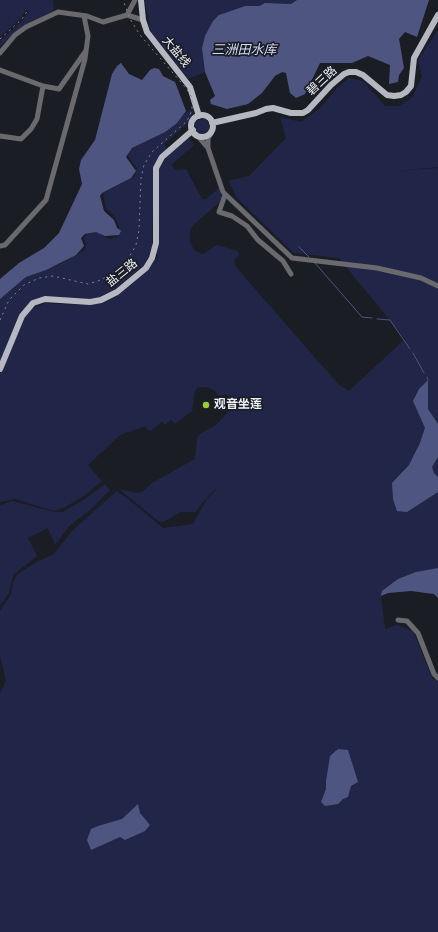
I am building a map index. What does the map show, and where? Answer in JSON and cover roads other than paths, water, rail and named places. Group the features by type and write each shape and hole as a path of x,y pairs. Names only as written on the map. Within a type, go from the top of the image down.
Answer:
{"main road":[{"name":"大盐线","path":"141,0 143,20 150,37 190,87 199,116"},
{"name":"碧三路","path":"212,123 274,108 291,113 303,113 308,110 331,85 344,74 349,72 356,72 363,75 386,94 394,96 401,95 406,92 410,86 414,58 438,16"},
{"path":"199,116 207,117 212,123 211,133 204,136 194,132 192,123 199,116"},
{"name":"盐三路","path":"0,369 25,311 33,303 46,299 90,302 101,300 117,292 141,273 150,263 154,254 156,243 156,168 162,157 194,132"}],"street":[{"path":"127,15 135,0"},
{"path":"0,54 15,35 26,27 58,12 84,16 103,22 127,15 143,20"},
{"path":"0,246 5,245 46,200 86,51 88,36 84,16"},
{"path":"0,70 43,86 59,89 86,51"},
{"path":"0,136 10,139 21,139 31,129 37,119 43,86"},
{"path":"194,132 208,148"},
{"path":"211,133 208,139 208,148 218,182 225,196 247,214 292,258 377,268 421,278 438,286"},
{"path":"225,196 219,212 232,216 247,226 258,240 283,261 291,274"},
{"path":"398,620 407,621 418,632 434,674 438,678"}],"water":[{"name":"三洲田水库","path":"297,0 429,0 417,37 405,32 399,39 404,68 399,75 398,82 389,84 390,65 368,56 352,63 320,63 305,94 296,98 290,93 286,73 282,72 275,76 262,93 248,104 227,109 211,104 210,100 215,96 205,72 202,48 205,36 213,21 219,15 245,6 259,6 265,3 291,4"},
{"path":"121,63 129,74 142,80 150,70 154,68 159,69 163,76 175,82 186,111 177,123 165,132 132,148 126,157 136,171 131,178 102,193 100,196 104,211 114,220 117,228 121,231 119,235 105,236 96,232 85,234 81,238 84,246 76,255 46,270 26,277 0,299 0,279 19,263 44,248 59,233 82,184 79,169 81,160 95,140 112,74"},
{"path":"428,380 428,409 438,424 438,457 432,467 434,473 438,477 438,492 407,512 397,511 393,499 392,483 409,465 420,443 425,428 413,401 419,389"},
{"path":"438,568 438,598 434,594 411,591 388,593 381,596 382,591 398,579 416,572"},
{"path":"338,749 348,750 358,782 351,786 348,797 343,799 338,804 325,806 321,802 326,789 330,756"},
{"path":"138,804 140,813 150,825 145,831 125,840 120,837 91,850 87,840 91,829 122,819"}],"waterway":[{"path":"299,247 309,257"},
{"path":"315,263 362,317 372,318"},
{"path":"377,319 390,320 410,349"},
{"path":"413,353 424,373"}],"railway":[{"path":"0,320 9,300 24,285 39,278 53,276 88,284 101,280 115,271 128,259 136,245 139,230 141,178 144,165 152,152 187,121 192,110 192,98 186,88 140,35 130,19 123,0"},
{"path":"0,39 22,19 28,10"}],"place":[{"name":"观音坐莲","path":"206,405"}]}
